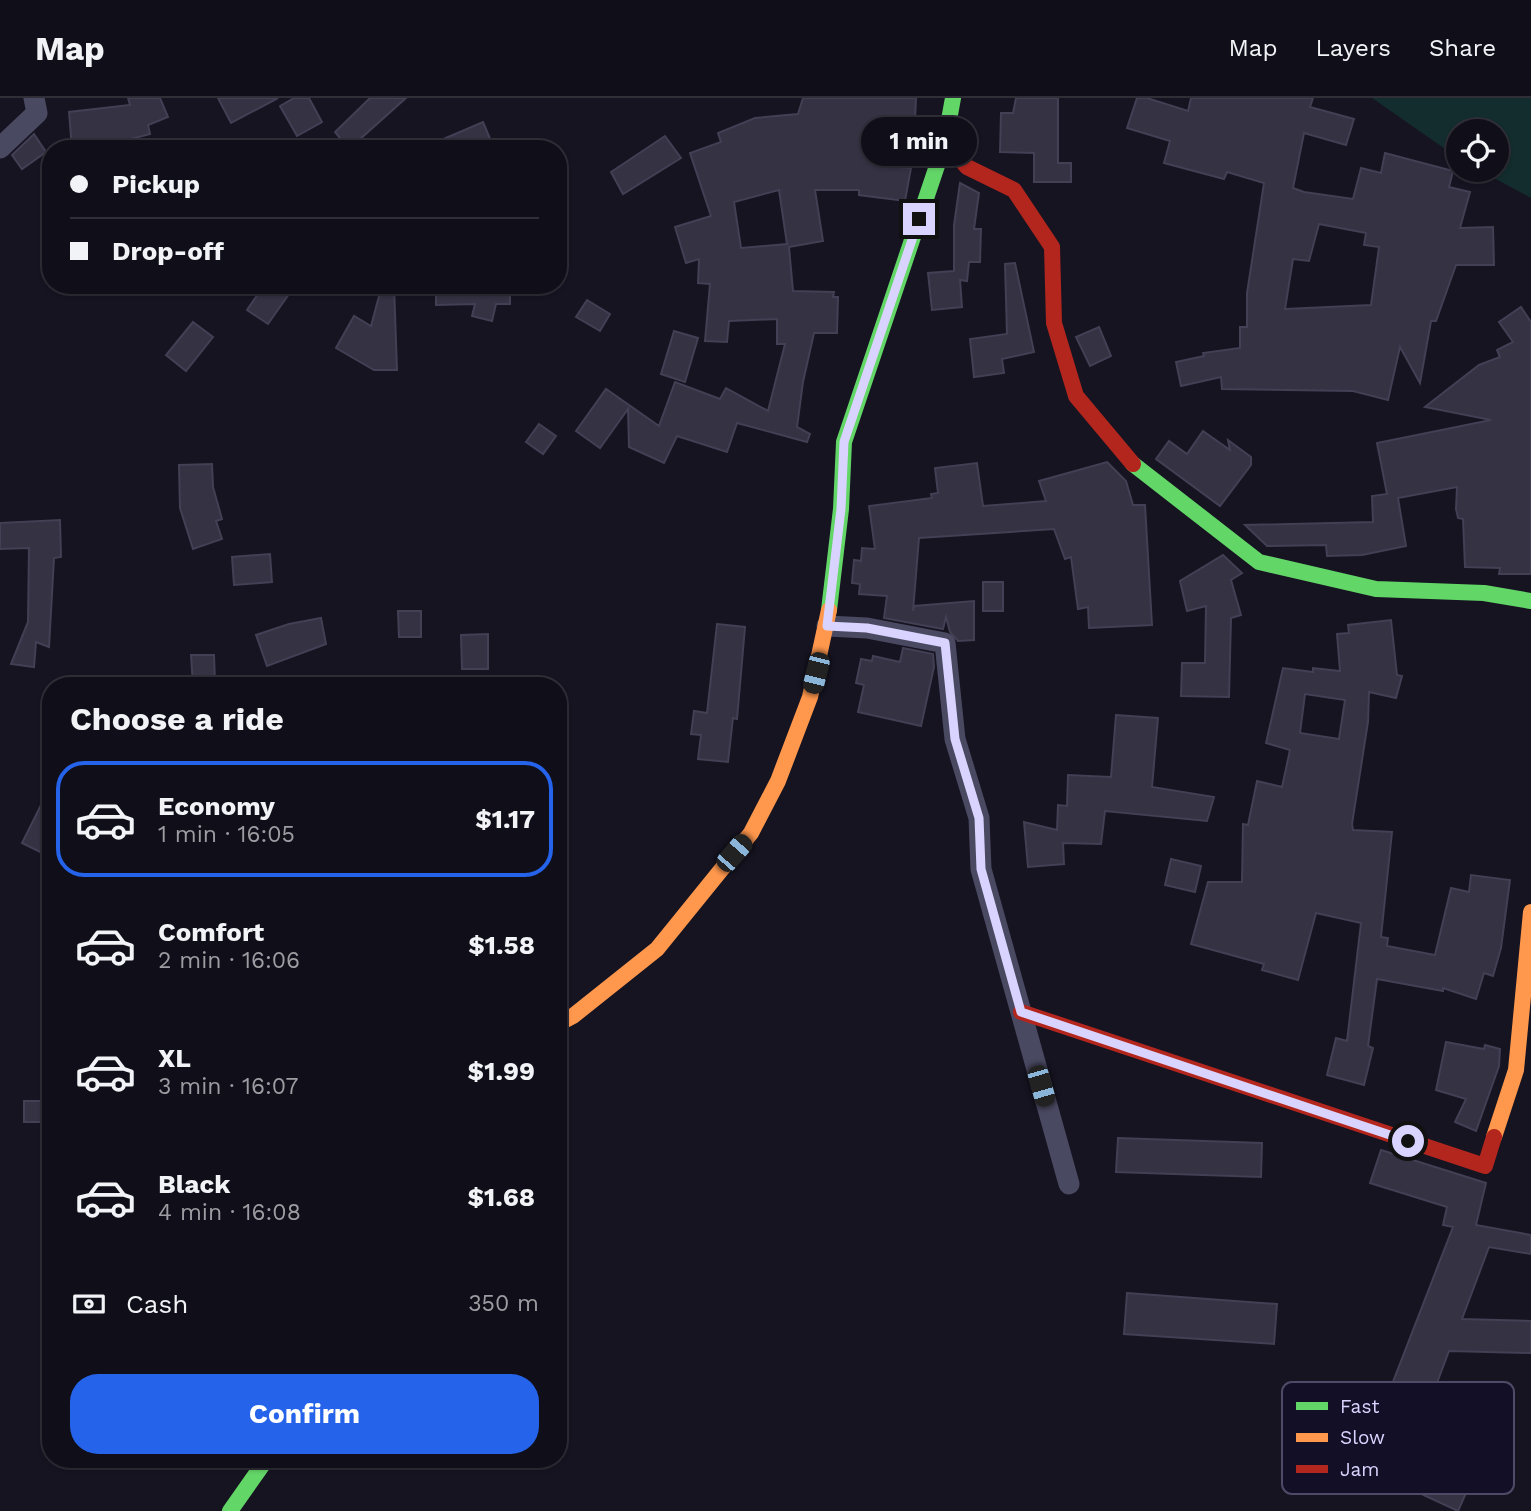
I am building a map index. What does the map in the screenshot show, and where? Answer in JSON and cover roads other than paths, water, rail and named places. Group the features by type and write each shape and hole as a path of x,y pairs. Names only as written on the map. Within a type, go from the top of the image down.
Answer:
{"street":[{"path":"0,148 37,113 34,98"},
{"path":"567,1019 657,949 751,833 779,780 805,709 827,626 841,509 844,442 944,142 953,98"},
{"path":"944,142 967,167 1014,190 1052,247 1054,323 1076,396 1129,461 1209,520 1259,562 1376,589 1484,593 1531,601"},
{"path":"827,626 867,628 945,643 955,739 979,818 981,869 1069,1184"},
{"path":"1021,1012 1485,1166 1516,1070 1531,912"},
{"path":"230,1511 260,1468"}]}
